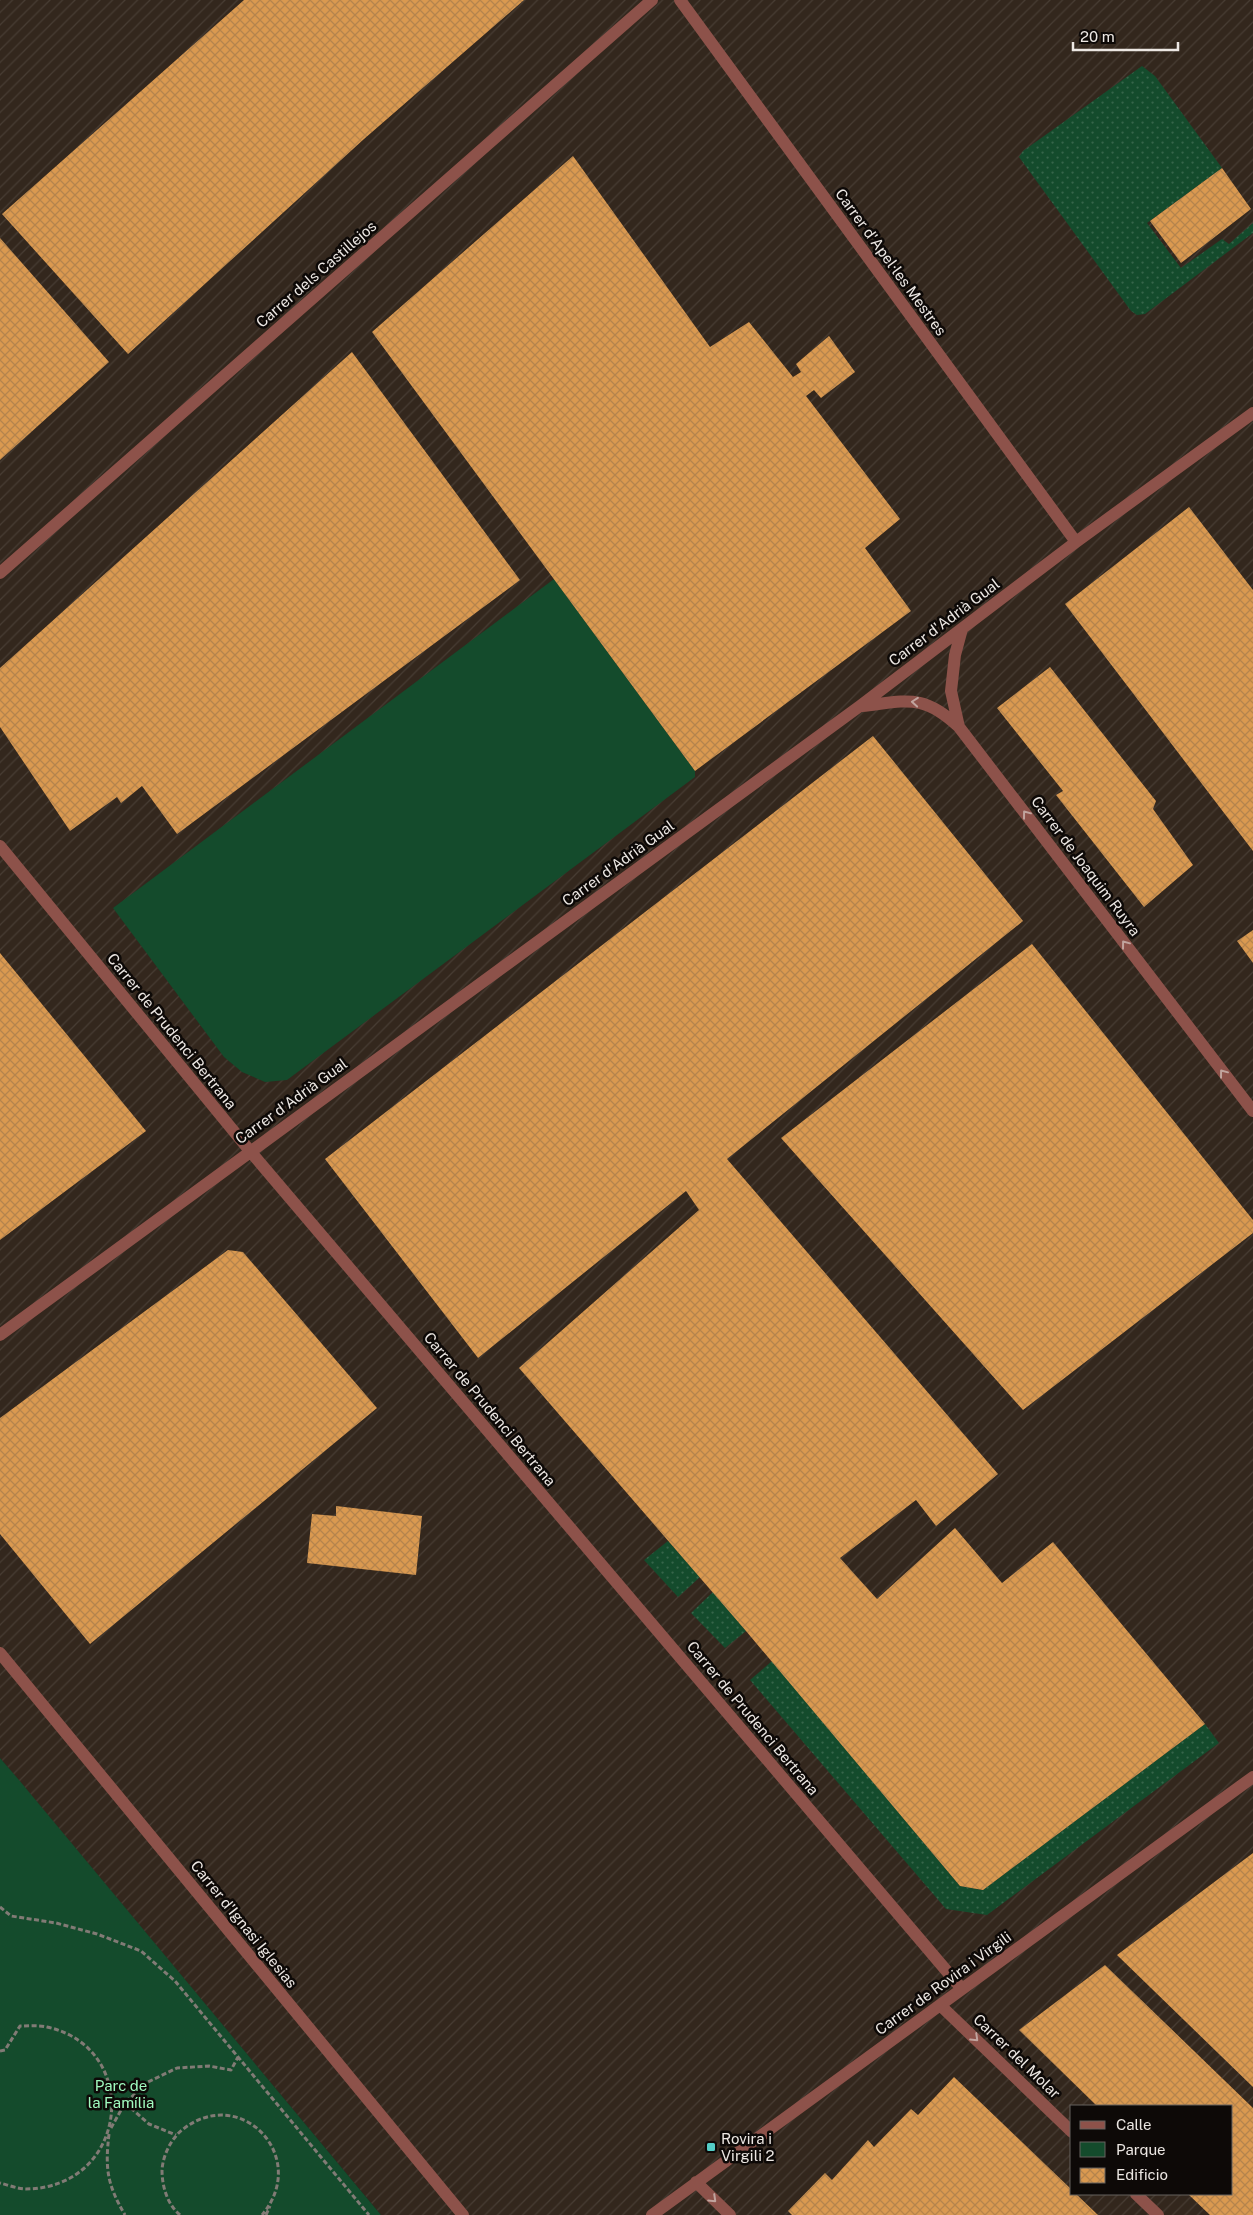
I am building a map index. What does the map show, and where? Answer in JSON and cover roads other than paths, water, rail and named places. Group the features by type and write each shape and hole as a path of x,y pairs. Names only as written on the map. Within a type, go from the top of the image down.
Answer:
{"street":[{"name":"Carrer dels Castillejos","path":"0,573 652,0"},
{"name":"Carrer d'Apel·les Mestres","path":"680,0 1076,542"},
{"name":"Carrer d'Adrià Gual","path":"0,1335 860,706 1076,542 1253,413"},
{"path":"959,727 951,691 955,655 962,629"},
{"name":"Carrer de Joaquim Ruyra","path":"860,706 917,701 932,705 945,713 959,727 1253,1112"},
{"name":"Carrer de Prudenci Bertrana","path":"0,846 250,1151 962,1989"},
{"name":"Carrer d'Ignasi Iglesias","path":"0,1653 463,2215"},
{"name":"Carrer de Rovira i Virgili","path":"652,2215 1253,1777"},
{"name":"Carrer del Molar","path":"940,2004 1070,2130"},
{"path":"696,2182 730,2215"},
{"path":"1137,2195 1158,2215"}],"place":[{"name":"Rovira i Virgili 2","path":"711,2147"}],"park label":[{"name":"Parc de la Família","path":"121,2094"}]}
